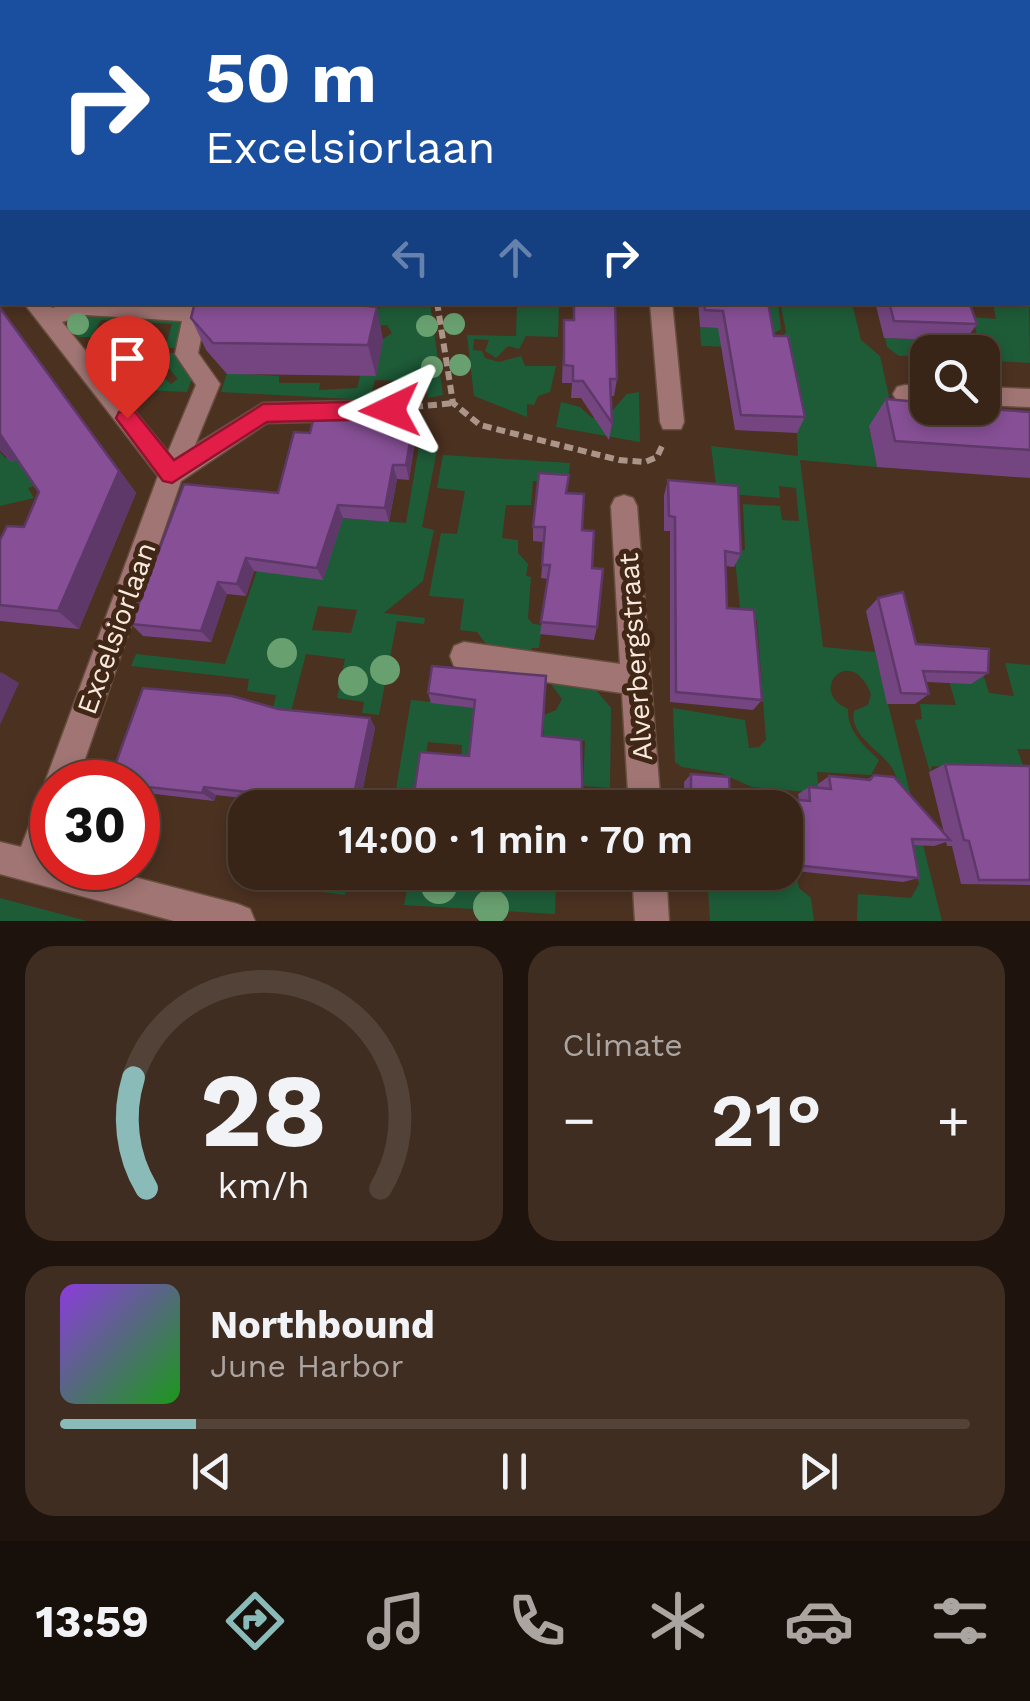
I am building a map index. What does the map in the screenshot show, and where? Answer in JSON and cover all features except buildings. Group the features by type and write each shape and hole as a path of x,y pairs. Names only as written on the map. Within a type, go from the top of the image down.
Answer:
{"street":[{"path":"662,305 672,422"},
{"name":"Excelsiorlaan","path":"40,310 86,307 195,314 186,354 208,384 69,760"},
{"path":"40,310 172,474 263,413 390,410"},
{"path":"1000,397 1030,398"},
{"name":"Alverbergstraat","path":"624,506 644,790"},
{"path":"464,656 638,681"},
{"path":"30,840 16,862 238,921"},
{"path":"650,890 652,921"}],"path":[{"path":"437,305 453,403 480,425 620,460 645,462 657,457 672,422"},
{"path":"390,410 453,403"}],"green space":[{"path":"383,305 430,305 443,395 428,398 426,382 375,380 370,400 221,392 227,373 279,376 279,383 320,383 319,390 357,388 360,376 376,376 383,339 392,333 387,325 355,328"},
{"path":"517,305 559,305 558,337 526,336 519,349 508,346 496,358 485,351 489,340 474,339 473,350 482,351 485,358 499,362 521,356 525,366 556,366 550,392 538,396 534,405 527,404 527,417 474,396 467,335 516,336"},
{"path":"769,305 778,305 781,329 773,334 783,336 786,332 782,305 852,305 861,340 880,356 896,428 869,427 877,467 800,460 823,647 875,652 942,921 857,921 858,894 911,898 919,884 897,778 887,761 856,728 854,711 868,705 871,694 863,679 853,672 836,675 831,692 848,709 858,738 879,760 871,775 817,772 819,793 752,787 720,773 682,767 675,762 673,708 745,720 749,748 759,747 766,740 757,620 741,617 734,550 745,550 743,504 780,506 782,520 799,521 796,488 779,486 780,498 717,493 711,446 798,456 797,433 775,348 701,346 700,327 772,330"},
{"path":"993,305 1029,305 1030,363 1000,361 1000,335 977,335 972,317 996,319"},
{"path":"69,315 183,320 178,348 165,348 172,324 101,320 92,337 78,337 66,321"},
{"path":"885,338 910,339 910,355 899,356 887,347"},
{"path":"164,353 177,353 193,376 187,392 121,389 103,366 110,362 131,381 144,374 152,380 161,375 171,384 178,379 166,365"},
{"path":"639,392 640,442 556,427 561,402 580,407 592,418 604,416 627,394"},
{"path":"420,440 437,450 422,527 434,530 423,581 384,613 425,618 424,624 397,621 379,715 362,713 364,702 337,698 345,659 306,654 289,719 272,713 276,695 247,691 249,679 131,666 136,654 225,664 264,550 342,518 406,523","holes":["318,606 357,610 351,633 312,630"]},
{"path":"0,452 5,458 24,455 41,484 28,488 34,498 0,506"},
{"path":"443,455 570,463 568,482 533,481 531,505 506,505 502,538 518,540 518,553 528,564 526,576 531,577 528,618 533,624 542,625 539,648 532,648 530,653 489,648 477,632 460,630 464,599 429,596 441,533 457,534 465,491 437,488"},
{"path":"942,657 979,661 989,693 1014,696 1005,663 1030,665 1030,749 1017,749 1026,773 932,766 930,772 915,720 922,719 920,704 956,705"},
{"path":"437,669 480,675 471,762 461,761 462,745 428,742 419,790 396,789 411,700 431,702"},
{"path":"548,680 591,684 611,708 610,788 583,786 585,741 544,738 544,715 556,710 562,699"},
{"path":"308,890 346,890 345,895"},
{"path":"407,890 556,890 555,914 404,905"},
{"path":"708,890 801,890 811,898 814,921 710,921"},
{"path":"0,898 87,921 0,921"}],"route":[{"path":"127,418 172,474 263,413 390,410"}]}
